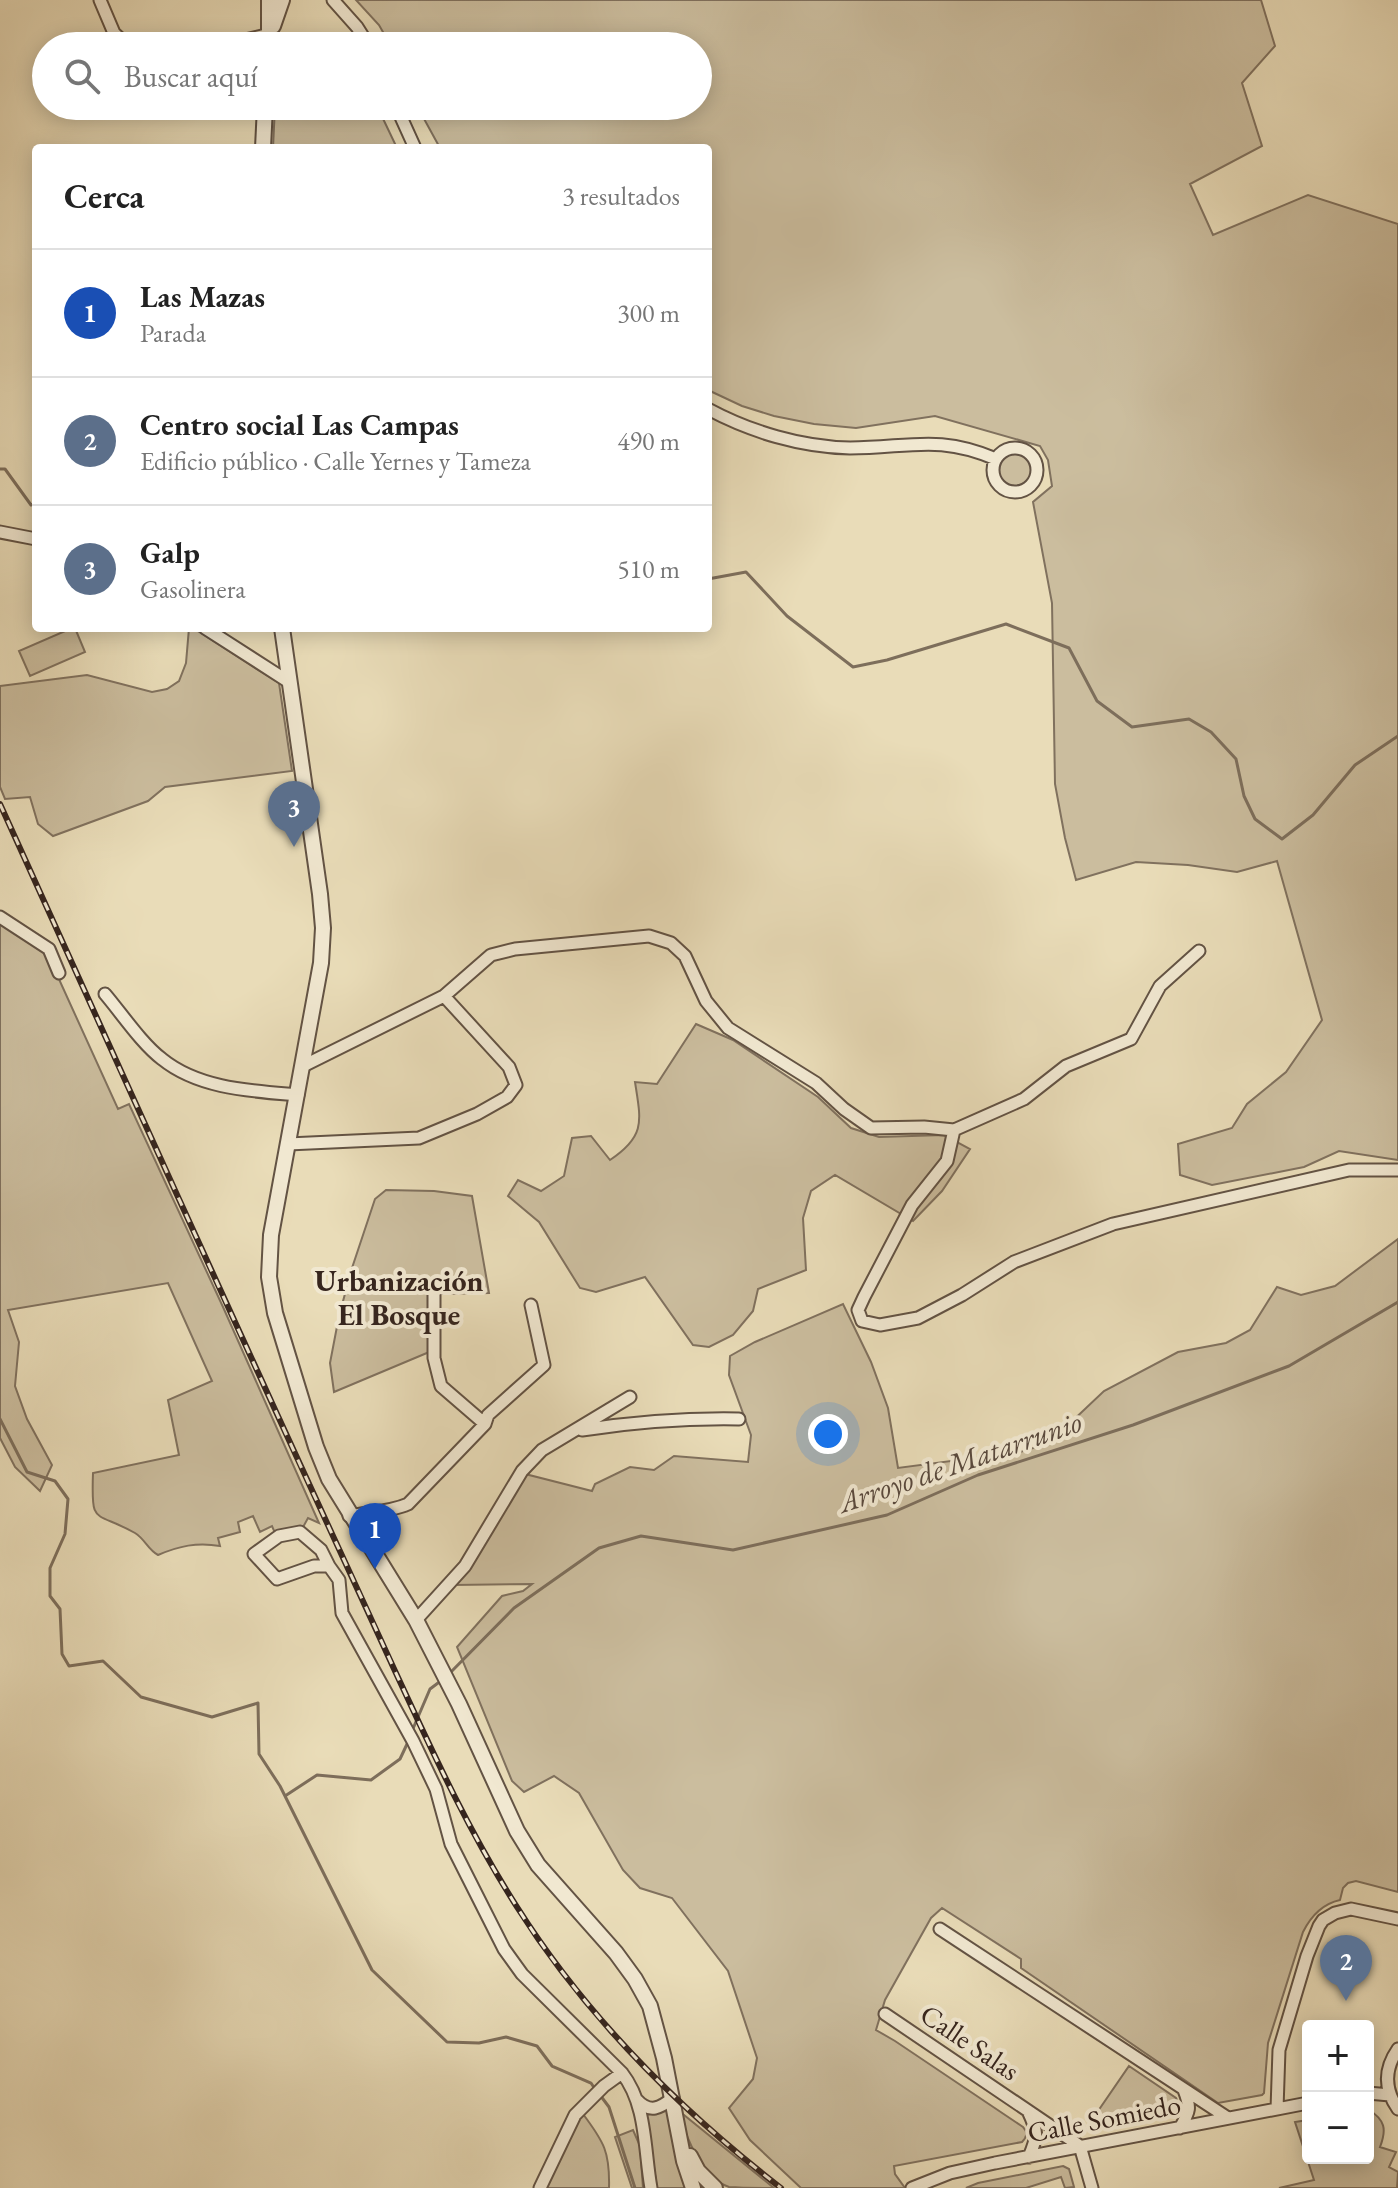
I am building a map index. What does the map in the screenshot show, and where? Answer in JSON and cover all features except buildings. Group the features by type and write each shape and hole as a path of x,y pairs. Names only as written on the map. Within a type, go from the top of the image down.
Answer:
{"street":[{"path":"100,0 114,32"},
{"path":"333,0 360,32"},
{"path":"271,32 274,1"},
{"path":"263,144 264,120"},
{"path":"402,120 413,144"},
{"path":"712,411 761,432 807,444 848,448 931,442 972,449 996,459"},
{"path":"1013,447 1028,451 1035,458 1038,468 1035,481 1019,492 1008,491 993,474 996,459 1013,447"},
{"path":"0,532 32,538"},
{"path":"211,632 289,682"},
{"path":"283,632 323,928 321,963 271,1235 269,1277 275,1313 316,1447 329,1479 349,1516 416,1620 446,1677 517,1831 538,1865 616,1953 650,2006 673,2098 684,2161 693,2188"},
{"path":"0,917 49,949 59,973"},
{"path":"303,1066 444,996 491,955 515,949 649,936 671,943 685,956 706,1001 728,1028 816,1083 871,1128 954,1130 1024,1099 1066,1066 1131,1039 1160,986 1199,951"},
{"path":"105,994 159,1057 173,1067 246,1091 298,1095"},
{"path":"288,1144 419,1138 477,1114 507,1097 516,1085 509,1067 444,996"},
{"path":"954,1130 947,1161 912,1205 864,1297 858,1310 862,1321 880,1325 918,1318 1014,1262 1113,1224 1349,1170 1398,1170"},
{"path":"434,1294 434,1358 441,1386 485,1424"},
{"path":"349,1516 393,1510 408,1504 485,1424 488,1415 544,1365 531,1305"},
{"path":"416,1620 465,1566 522,1471 542,1450 630,1397"},
{"path":"574,1431 628,1423 739,1419"},
{"path":"329,1566 314,1566 277,1579 254,1554 279,1536 300,1532 321,1550 339,1580 342,1613 413,1741 436,1789 451,1844 504,1949 522,1974 622,2073 634,2091 651,2188"},
{"path":"1277,2109 1279,2050 1319,1926 1335,1913 1351,1909 1398,1919"},
{"path":"940,1929 1228,2118"},
{"name":"Calle Salas","path":"885,2014 1080,2146"},
{"path":"1398,2049 1389,2066 1387,2081 1398,2109"},
{"path":"540,2188 575,2115 622,2073"},
{"path":"1374,2089 1387,2081"},
{"path":"1180,2128 1189,2114 1190,2106 1184,2090"},
{"path":"1374,2093 1390,2095"},
{"path":"637,2100 647,2109 654,2109 673,2098"},
{"name":"Calle Somiedo","path":"912,2188 950,2173 1302,2104"},
{"name":"Calle Salas","path":"1027,2111 1037,2137 1029,2157"},
{"path":"681,2142 698,2171 715,2188"},
{"path":"1080,2146 1092,2188"}],"shaded area":[{"path":"356,0 1261,0 1275,46 1242,83 1262,146 1190,184 1213,235 1308,195 1398,224 1398,1160 1339,1151 1304,1167 1212,1185 1180,1175 1178,1144 1232,1128 1247,1104 1286,1072 1322,1020 1277,861 1237,872 1136,862 1076,880 1055,784 1052,603 1033,502 1052,486 1048,460 1040,446 935,416 856,428 814,424 742,406 712,392 712,144 438,144 425,120 712,120 712,32 383,32"},
{"path":"274,120 384,120 395,144 273,144"},
{"path":"1015,454 1026,459 1031,470 1026,481 1015,486 1004,481 999,470 1004,459"},
{"path":"63,632 77,632 85,652 30,676 19,651"},
{"path":"189,632 199,632 279,683 292,771 165,787 148,801 53,836 38,824 30,797 5,799 0,787 0,686 87,675 152,692 167,689 179,681 186,663"},
{"path":"0,923 48,955 118,1109 129,1104 319,1523 308,1518 302,1529 289,1528 275,1533 272,1526 260,1532 253,1516 238,1522 240,1532 218,1538 220,1546 188,1546 158,1555 138,1535 98,1515 93,1502 93,1473 179,1455 168,1400 212,1381 168,1283 8,1310 19,1342 15,1386 27,1419 52,1465 40,1491 15,1467 0,1438"},
{"path":"696,1024 733,1040 818,1097 851,1128 879,1137 944,1135 970,1149 942,1191 913,1221 835,1175 811,1191 803,1218 806,1270 758,1289 753,1311 733,1335 709,1347 693,1345 645,1277 596,1292 580,1288 539,1222 508,1196 518,1180 541,1191 564,1176 572,1138 591,1136 610,1160 622,1151 638,1127 635,1082 657,1084"},
{"path":"386,1190 472,1196 489,1293 434,1294 434,1350 334,1392 330,1363 339,1316 375,1199"},
{"path":"1398,1239 1398,1892 1356,1881 1348,1883 1340,1900 1328,1904 1313,1916 1303,1932 1268,2043 1264,2093 1218,2103 1021,1968 1021,1959 942,1908 931,1918 885,2000 876,2030 1023,2127 1025,2138 1022,2142 894,2166 895,2174 905,2188 801,2188 750,2140 729,2108 753,2079 757,2058 728,1971 672,1898 640,1888 623,1870 579,1793 554,1776 524,1792 512,1781 457,1647 502,1596 523,1591 532,1584 454,1585 484,1545 525,1474 592,1491 595,1484 630,1467 654,1470 674,1456 748,1462 751,1435 729,1375 730,1356 843,1304 871,1362 888,1408 898,1468 1020,1452 1049,1443 1104,1391 1178,1352 1226,1343 1250,1330 1277,1287 1301,1295 1335,1286"},
{"path":"1129,2066 1176,2098 1178,2109 1172,2114 1085,2130"},
{"path":"668,2108 688,2188 657,2188 646,2113 659,2113"},
{"path":"583,2114 604,2148 609,2188 545,2188 578,2119"},
{"path":"1374,2114 1378,2117 1383,2125 1380,2147 1396,2152 1389,2167 1398,2172 1397,2188 1279,2188 1314,2180 1309,2164 1374,2164"},
{"path":"681,2115 774,2188 729,2187 720,2183 697,2157"},
{"path":"1302,2121 1302,2143 1295,2122"},
{"path":"633,2130 640,2146 643,2188 632,2188 615,2137"},
{"path":"1063,2166 1069,2169 1074,2187 1065,2188 1061,2177 1026,2188 966,2188 978,2183"}],"waterway":[{"path":"0,469 5,469 32,505"},
{"path":"712,578 746,572 787,616 853,667 887,660 1006,624 1069,648 1097,701 1132,727 1189,719 1211,732 1236,759 1244,796 1255,819 1282,839 1313,815 1355,765 1398,736"},
{"name":"Arroyo de Matarrunio","path":"448,1675 514,1608 599,1548 641,1536 733,1550 887,1515 978,1475 1133,1425 1289,1366 1398,1302"},
{"path":"0,1419 27,1472 55,1481 68,1499 65,1534 50,1568 50,1596 60,1609 62,1654 69,1666 103,1661 141,1697 212,1717 258,1703 259,1754 280,1786 372,1970 447,2042 479,2043 506,2037 537,2046 552,2066 591,2083 595,2089"},
{"name":"Arroyo de Matarrunio","path":"412,1731 430,1689 442,1680"},
{"name":"Arroyo de Matarrunio","path":"285,1796 317,1775 371,1780 400,1759 408,1742"},
{"path":"600,2095 609,2107 635,2188"}],"railway":[{"path":"0,804 395,1671 483,1850 544,1947 604,2023 706,2126 781,2188"}],"place":[{"name":"Galp","path":"294,847"},
{"name":"Las Mazas","path":"375,1569"},
{"name":"Centro social Las Campas","path":"1346,2001"}],"district":[{"name":"Urbanización El Bosque","path":"399,1298"}]}
